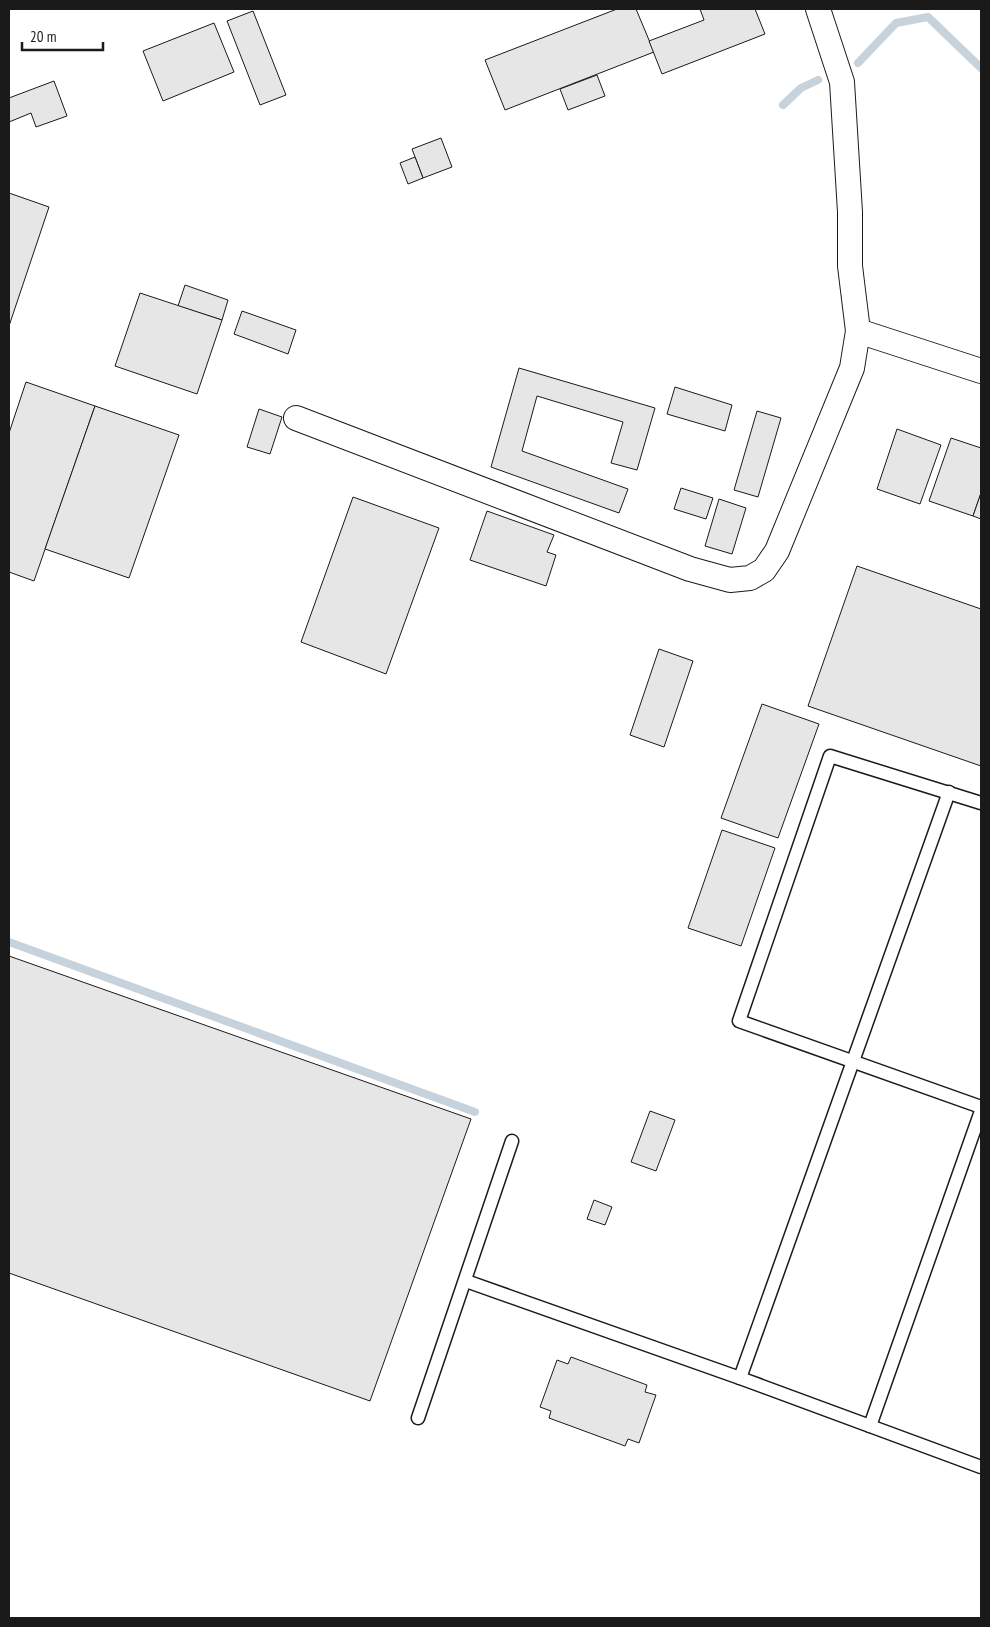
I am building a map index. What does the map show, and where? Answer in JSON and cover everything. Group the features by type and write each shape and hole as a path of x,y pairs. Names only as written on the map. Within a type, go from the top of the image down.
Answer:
{"street":[{"path":"296,418 690,569 730,580 750,578 764,570 777,552 852,368 858,331 850,266 850,212 842,82 818,9"},
{"path":"858,331 981,371"}],"lane":[{"path":"870,1426 981,1109 739,1021 830,756 981,803"},
{"path":"740,1378 948,792"},
{"path":"418,1418 512,1141"},
{"path":"466,1281 740,1378 981,1467"}],"building":[{"path":"617,9 636,9 654,52 505,110 485,60"},
{"path":"700,9 755,9 765,34 662,74 649,41 704,20"},
{"path":"253,11 286,95 260,105 227,21"},
{"path":"214,23 234,72 163,101 143,51"},
{"path":"597,75 605,96 568,110 560,89"},
{"path":"54,81 67,116 36,127 31,113 9,122 9,98"},
{"path":"441,138 452,167 423,178 412,149"},
{"path":"415,157 423,178 408,184 400,163"},
{"path":"9,193 49,207 9,326"},
{"path":"185,285 228,300 222,320 178,306"},
{"path":"140,293 222,320 197,394 115,366"},
{"path":"242,311 296,330 288,354 234,334"},
{"path":"519,368 655,408 637,470 611,463 623,422 537,396 522,451 628,489 619,513 491,467"},
{"path":"26,382 95,406 34,581 9,572 9,433"},
{"path":"675,387 732,405 725,431 667,414"},
{"path":"95,406 179,435 129,578 45,549"},
{"path":"259,409 282,417 270,454 247,447"},
{"path":"757,411 781,418 758,497 734,490"},
{"path":"897,429 941,445 920,504 877,489"},
{"path":"951,438 981,448 981,493 973,516 929,501"},
{"path":"681,488 713,498 706,519 674,509"},
{"path":"981,493 981,519 973,516"},
{"path":"353,497 439,528 386,674 301,642"},
{"path":"719,499 746,508 732,554 705,546"},
{"path":"487,511 554,535 547,552 556,555 546,586 470,560"},
{"path":"857,566 981,609 981,766 808,706"},
{"path":"659,649 693,661 664,747 630,735"},
{"path":"762,704 819,724 778,838 721,818"},
{"path":"722,830 775,848 741,946 688,928"},
{"path":"9,956 471,1119 370,1401 9,1273"},
{"path":"650,1111 675,1120 656,1171 631,1162"},
{"path":"594,1200 612,1207 605,1225 587,1219"},
{"path":"571,1357 647,1385 645,1392 656,1395 639,1443 628,1439 625,1446 549,1418 551,1411 540,1407 557,1360 568,1364"}],"waterway":[{"path":"858,63 896,23 928,17 981,68"},
{"path":"783,105 801,88 818,80"},
{"path":"9,942 475,1112"}]}
